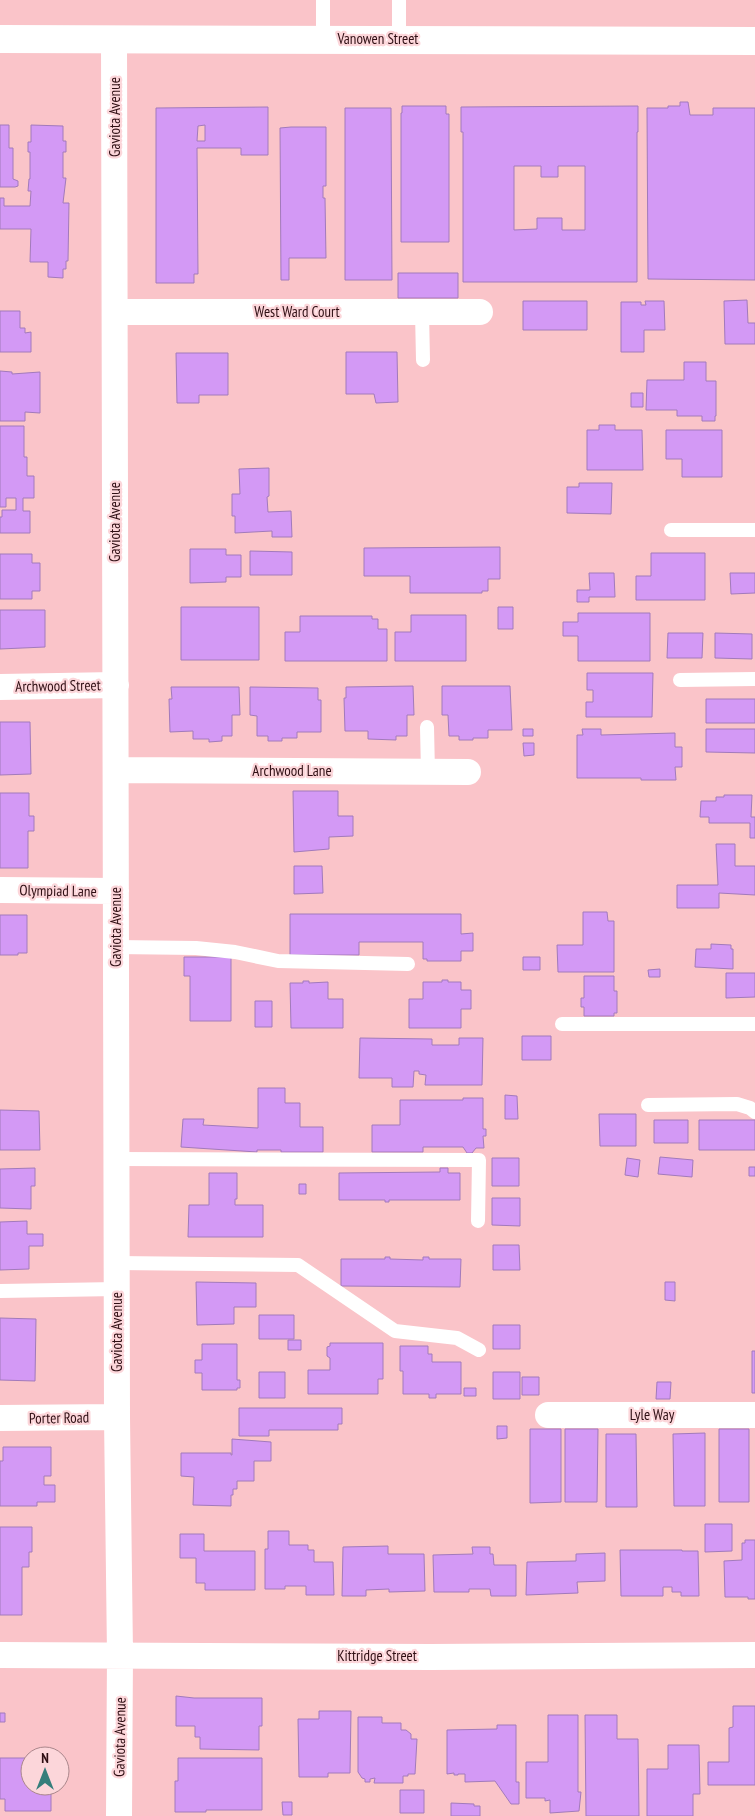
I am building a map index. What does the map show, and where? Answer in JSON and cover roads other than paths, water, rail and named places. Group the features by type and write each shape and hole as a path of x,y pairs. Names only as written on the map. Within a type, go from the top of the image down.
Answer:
{"main road":[{"name":"Vanowen Street","path":"0,39 755,41"}],"street":[{"name":"Gaviota Avenue","path":"114,38 119,1816"},
{"name":"West Ward Court","path":"115,312 480,312"},
{"name":"Archwood Street","path":"0,687 116,685"},
{"name":"Archwood Lane","path":"116,770 468,772"},
{"name":"Olympiad Lane","path":"0,890 116,891"},
{"name":"Lyle Way","path":"548,1415 755,1415"},
{"name":"Porter Road","path":"0,1418 117,1417"},
{"name":"Kittridge Street","path":"0,1655 120,1654 420,1657 755,1655"}],"lane":[{"path":"323,0 324,39"},
{"path":"399,0 399,39"},
{"path":"422,312 423,360"},
{"path":"671,530 755,530"},
{"path":"680,680 755,679"},
{"path":"427,727 428,772"},
{"path":"116,947 196,948 235,952 278,962 408,964"},
{"path":"562,1024 755,1024"},
{"path":"648,1105 738,1104 755,1112"},
{"path":"117,1159 479,1160 478,1221"},
{"path":"0,1291 117,1276 298,1265 395,1331 457,1338 478,1350"}]}
